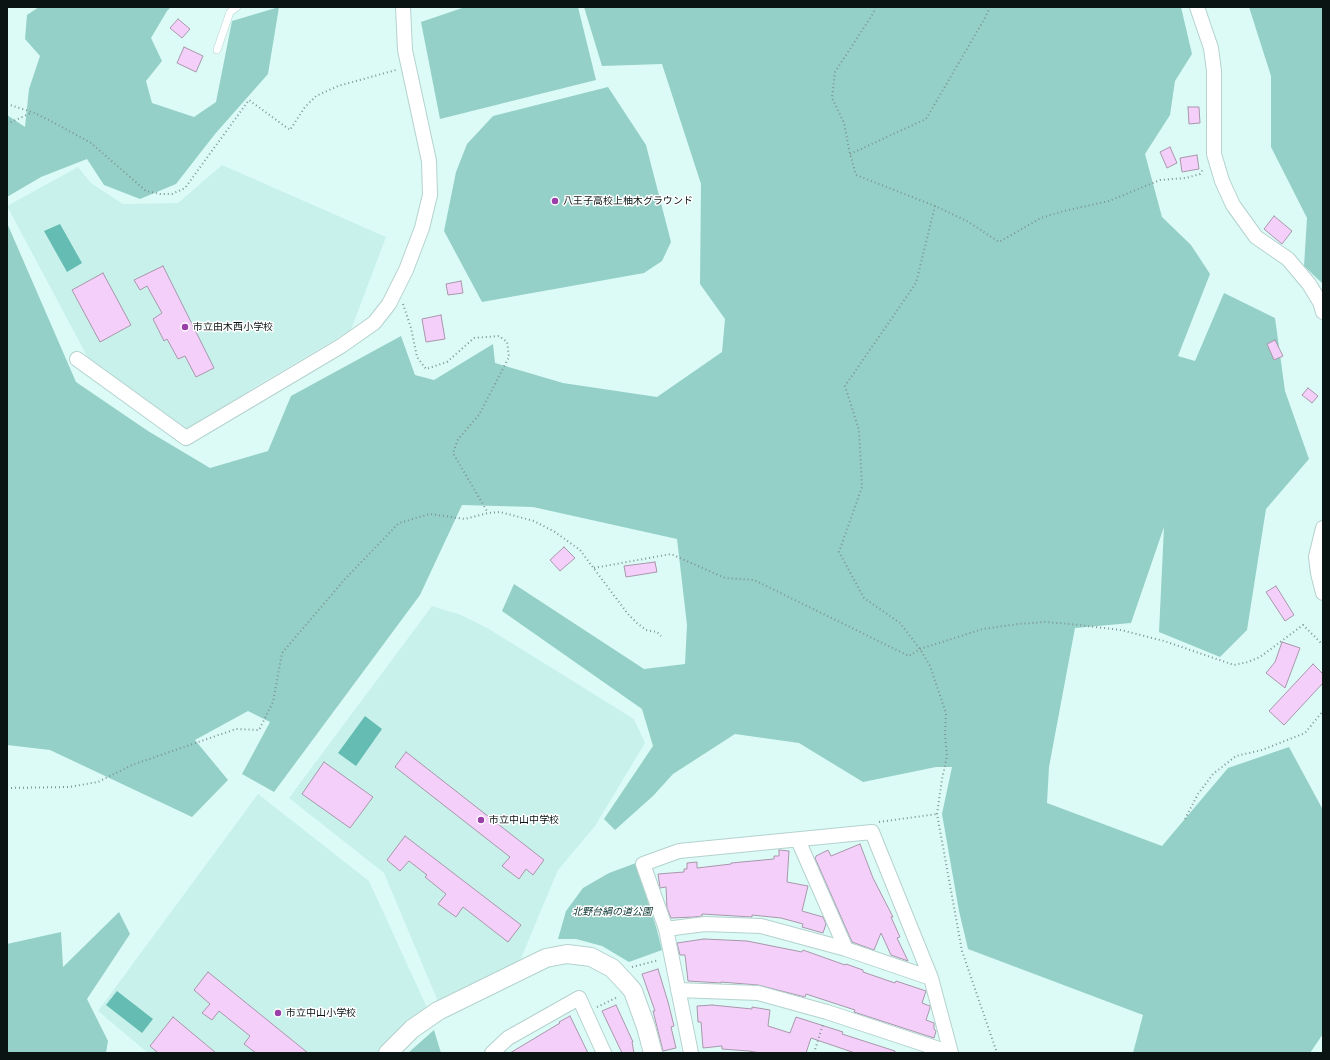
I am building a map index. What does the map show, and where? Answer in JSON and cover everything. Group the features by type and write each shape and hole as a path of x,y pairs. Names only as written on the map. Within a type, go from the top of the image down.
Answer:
{"street":[{"path":"77,359 186,438 341,346 374,323 389,304 406,270 422,228 430,195 429,161 405,50 403,7"},
{"path":"1197,7 1211,48 1213,63 1214,154 1222,182 1233,205 1256,238 1288,259 1309,284 1320,302 1323,312"},
{"path":"1323,528 1316,557 1323,593"},
{"path":"678,990 758,993 827,1012 951,1053 931,978 872,832 680,851 643,864 666,929 671,956 678,990 691,1053"},
{"path":"798,840 846,949"},
{"path":"666,929 705,924 760,926 846,949 931,978"},
{"path":"388,1053 412,1029 438,1011 546,958 566,954 591,957 612,968 616,972 632,991 646,1027 653,1053"},
{"path":"492,1053 508,1038 579,998 604,1053"}],"lane":[{"path":"217,50 230,12 237,7"}],"path":[{"path":"875,7 874,12 835,72 832,98 844,123 856,175 935,206 966,221 999,242 1041,218 1064,211 1109,201 1160,180 1186,178 1200,174 1214,154"},
{"path":"850,154 926,119 990,7"},
{"path":"7,104 32,112 73,132 91,143 146,191 160,194 172,194 185,188 249,100 290,130 305,107 316,96 338,86 409,67"},
{"path":"7,124 32,112"},
{"path":"935,206 916,283 845,386 859,430 862,487 838,552 864,598 900,623 920,649 930,666 946,713 945,734 947,756 937,814 962,951 997,1053"},
{"path":"397,286 411,328 417,357 426,369 447,362 474,338 499,336 507,342 509,357 479,415 458,439 453,453 488,513"},
{"path":"7,788 69,787 98,782 132,765 236,729 259,730 272,702 282,652 345,580 399,523 430,514 464,519 488,513 500,512 534,521 555,532 580,550 628,614 646,630 657,632 661,636"},
{"path":"594,568 672,554 725,578 754,580 909,656 920,649 983,629 1045,622 1121,630 1164,640 1234,665 1248,662 1260,657 1303,624 1323,645"},
{"path":"1185,819 1198,794 1213,774 1236,756 1262,750 1305,733 1323,711"},
{"path":"863,832 868,823 937,814"},
{"path":"616,972 671,956"},
{"path":"585,1013 620,997"},
{"path":"814,1053 827,1012"}],"shaded area":[{"path":"222,165 386,237 351,330 258,385 188,430 88,358 7,206 78,167 91,183 123,204 178,203"},
{"path":"432,606 461,615 489,629 634,719 645,743 595,826 558,870 519,963 439,1004 384,873 289,798"},
{"path":"258,794 369,881 429,1012 395,1033 379,1053 148,1053 98,1011"}],"green space":[{"path":"39,7 171,7 151,38 162,61 146,81 152,103 194,117 216,102 232,21 279,7 268,74 215,134 176,184 140,199 104,185 87,159 41,177 7,197 7,115 25,127 29,89 40,56 25,39 27,15"},
{"path":"465,7 578,7 596,80 440,119 421,22"},
{"path":"584,7 1181,7 1192,54 1175,81 1170,115 1145,154 1162,217 1191,245 1210,274 1178,356 1195,361 1224,293 1275,318 1285,391 1309,459 1266,509 1247,630 1220,657 1159,632 1164,527 1131,623 1075,628 1049,767 1047,803 1162,846 1228,768 1289,747 1323,810 1323,1034 1310,1053 1133,1053 1143,1015 968,949 959,911 942,814 952,767 936,767 863,782 799,743 735,734 673,774 653,796 615,830 604,819 653,746 642,709 502,611 514,584 644,669 685,664 687,625 677,539 533,507 462,505 420,595 274,792 242,774 270,722 248,711 195,740 228,780 192,817 50,750 7,745 7,223 76,382 148,431 210,468 268,451 291,396 401,336 415,375 434,380 493,344 495,363 563,383 657,397 722,352 725,319 700,284 701,184 662,64 602,66"},
{"path":"1249,7 1323,7 1323,284 1304,266 1307,218 1271,147 1271,76"},
{"name":"八王子高校上柚木グラウンド","path":"608,87 646,145 671,242 662,261 644,273 482,302 444,231 456,172 467,144 493,116"},
{"name":"北野台絹の道公園","path":"636,863 662,950 629,962 602,946 576,939 558,939 566,911 583,888 609,873"},
{"path":"119,912 130,934 87,999 108,1041 106,1053 7,1053 7,944 61,932 63,967"},
{"path":"434,1030 441,1053 408,1053"}],"water":[{"path":"60,224 82,263 67,272 44,231"},
{"path":"365,716 382,729 356,766 338,753"},
{"path":"117,991 153,1019 142,1033 106,1005"}],"building":[{"path":"178,19 190,29 182,38 170,28"},
{"path":"184,47 203,56 196,72 177,63"},
{"path":"1188,107 1199,107 1200,123 1189,124"},
{"path":"1170,147 1177,163 1167,168 1160,152"},
{"path":"1197,155 1199,169 1182,172 1180,158"},
{"path":"1274,216 1292,231 1282,244 1264,229"},
{"path":"163,266 214,368 196,377 185,356 178,359 167,339 164,341 153,319 162,313 147,286 140,290 134,280"},
{"path":"103,273 131,325 100,342 72,290"},
{"path":"461,281 463,293 448,295 446,284"},
{"path":"441,315 445,339 426,342 422,319"},
{"path":"1275,340 1283,356 1274,360 1267,344"},
{"path":"1308,388 1318,396 1312,403 1302,395"},
{"path":"564,547 575,558 560,571 550,560"},
{"path":"655,562 657,572 626,577 624,566"},
{"path":"1276,586 1294,615 1285,621 1266,592"},
{"path":"1282,642 1300,648 1285,688 1266,673 1275,662"},
{"path":"1313,664 1323,674 1323,683 1284,725 1269,711"},
{"path":"406,752 544,860 533,875 526,869 519,879 502,866 510,857 395,767"},
{"path":"324,762 373,797 350,828 302,794"},
{"path":"405,836 521,925 508,942 463,907 456,917 438,904 446,894 425,877 427,875 409,861 400,871 387,860"},
{"path":"860,844 873,878 893,917 891,917 900,937 897,938 908,961 891,955 881,933 874,950 852,942 815,858 828,850 831,856"},
{"path":"779,850 789,851 787,882 808,886 802,911 823,917 826,924 823,933 802,927 803,924 781,918 752,915 752,917 702,914 702,916 671,918 667,908 666,887 660,888 658,874 684,872 684,869 687,869 687,863 697,862 697,868 774,859 774,856 779,856"},
{"path":"704,939 747,941 802,952 803,950 863,970 863,972 895,983 896,981 926,991 922,1003 930,1006 926,1020 934,1023 934,1029 936,1031 934,1038 854,1012 855,1010 806,994 805,997 758,985 688,981 685,955 680,955 677,943"},
{"path":"658,969 674,1026 671,1027 676,1048 663,1051 653,1011 655,1011 642,974"},
{"path":"208,972 308,1053 256,1053 244,1044 250,1036 219,1011 212,1020 202,1013 210,1004 194,990"},
{"path":"616,1005 633,1042 634,1053 622,1053 602,1011"},
{"path":"712,1005 752,1009 752,1007 770,1010 768,1026 790,1033 796,1017 843,1032 842,1034 895,1051 895,1053 855,1053 811,1038 806,1053 760,1053 722,1049 722,1046 703,1048 701,1022 698,1022 697,1006"},
{"path":"570,1016 588,1053 510,1053 560,1023 559,1022"},
{"path":"173,1017 216,1053 158,1053 150,1046"}],"place":[{"name":"八王子高校上柚木グラウンド","path":"555,201"},
{"name":"市立由木西小学校","path":"185,327"},
{"name":"市立中山中学校","path":"481,820"},
{"name":"市立中山小学校","path":"278,1013"}]}
